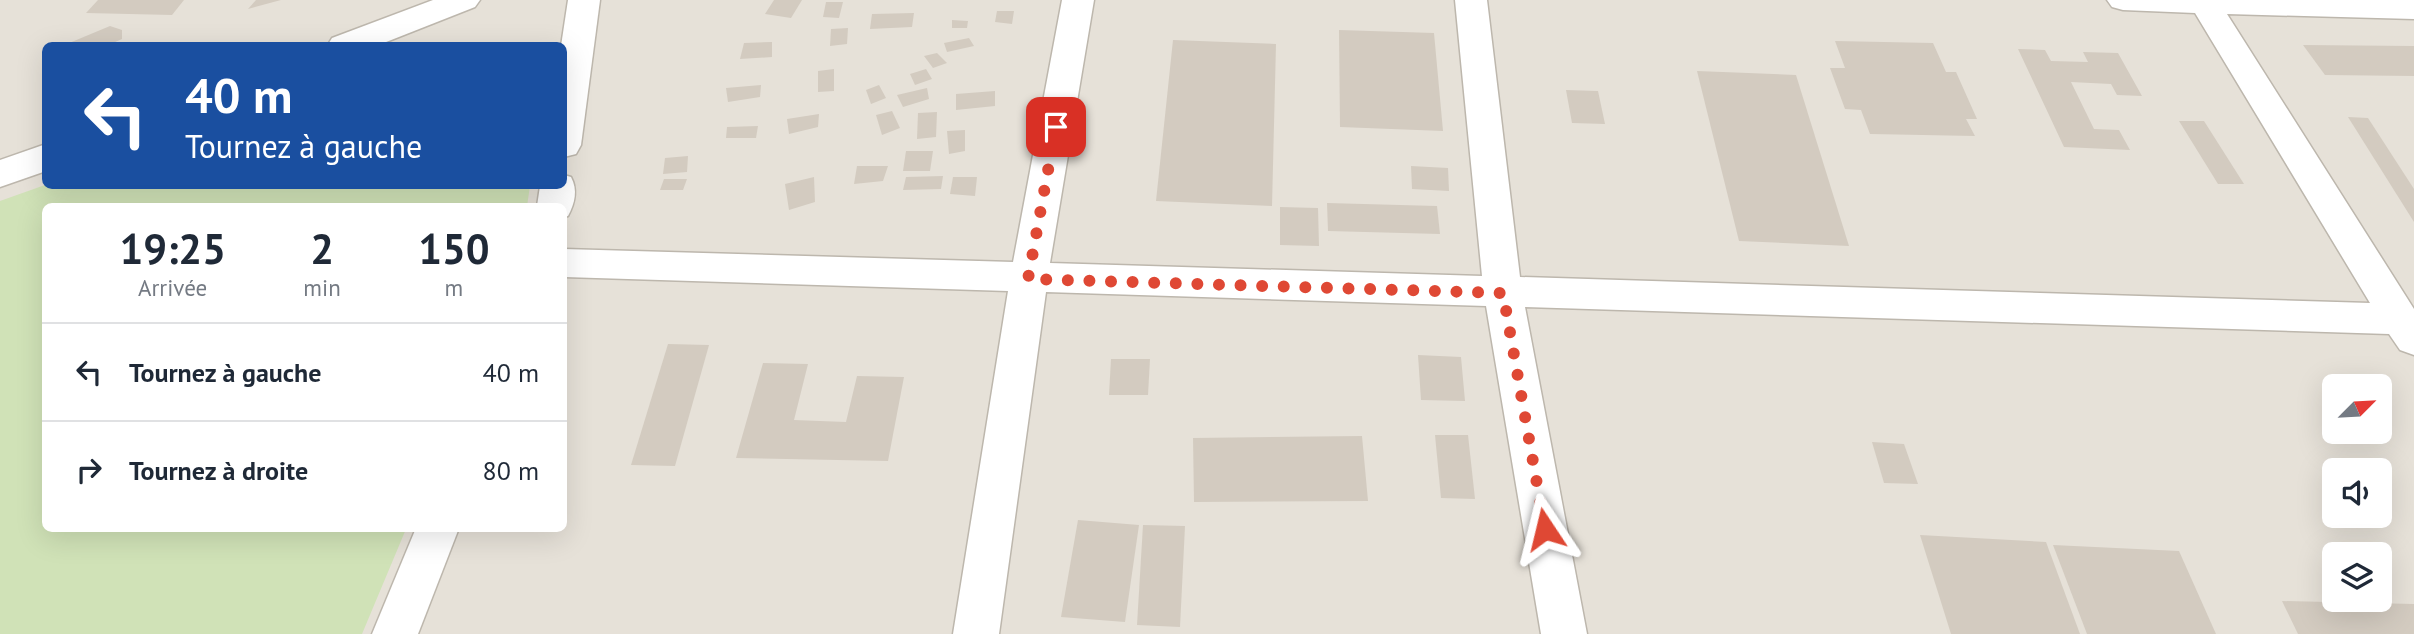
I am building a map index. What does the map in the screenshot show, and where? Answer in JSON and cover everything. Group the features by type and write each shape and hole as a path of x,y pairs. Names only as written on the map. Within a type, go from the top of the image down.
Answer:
{"street":[{"path":"354,42 464,0"},
{"path":"567,123 584,0"},
{"path":"976,634 1028,279 1078,0"},
{"path":"1471,0 1503,293 1563,634"},
{"path":"2123,0 2414,9"},
{"path":"2204,1 2407,329"},
{"path":"0,174 42,158"},
{"path":"567,263 1503,293 2407,329"},
{"path":"396,634 436,532"}],"shaded area":[{"path":"0,0 2414,0 2414,634 0,634"}],"green space":[{"path":"42,186 42,189 530,189 527,203 42,203 42,532 405,532 362,634 0,634 0,201"}],"building":[{"path":"98,0 184,0 172,15 86,13"},
{"path":"256,0 281,0 248,9"},
{"path":"774,0 802,0 791,18 765,14"},
{"path":"826,2 843,2 839,18 823,17"},
{"path":"997,11 1014,11 1012,24 995,22"},
{"path":"914,13 912,27 870,29 872,14"},
{"path":"952,20 968,21 967,28 952,28"},
{"path":"110,26 122,30 122,39 115,42 72,42"},
{"path":"848,28 847,44 830,46 831,29"},
{"path":"1339,30 1434,33 1443,131 1340,127"},
{"path":"969,38 974,46 947,52 944,43"},
{"path":"1173,40 1276,44 1272,206 1156,201"},
{"path":"1835,41 1933,43 1946,72 1956,72 1977,119 1966,119 1975,136 1870,134 1861,110 1845,109 1830,68 1845,68"},
{"path":"772,42 772,57 740,59 744,43"},
{"path":"2303,45 2414,46 2414,76 2325,75"},
{"path":"2018,49 2045,50 2051,61 2088,62 2083,52 2118,53 2142,96 2117,95 2111,84 2071,82 2094,129 2119,130 2130,150 2064,147"},
{"path":"937,53 947,63 933,68 924,56"},
{"path":"834,69 834,91 818,92 818,71"},
{"path":"926,69 932,79 915,85 910,74"},
{"path":"1697,71 1796,75 1849,246 1739,241"},
{"path":"761,85 760,97 728,102 726,88"},
{"path":"879,85 886,98 871,104 866,90"},
{"path":"927,88 929,99 903,107 897,95"},
{"path":"1566,90 1598,91 1605,124 1572,123"},
{"path":"995,91 995,106 956,110 956,94"},
{"path":"892,111 900,128 882,135 876,115"},
{"path":"937,112 936,137 917,139 918,113"},
{"path":"819,114 818,127 789,134 787,119"},
{"path":"2348,117 2368,118 2414,189 2414,222"},
{"path":"2179,121 2204,121 2244,184 2218,184"},
{"path":"758,126 756,138 726,138 727,127"},
{"path":"965,130 965,151 949,154 947,131"},
{"path":"906,151 933,151 930,171 903,171"},
{"path":"688,156 687,172 663,174 665,158"},
{"path":"857,166 888,166 883,181 854,184"},
{"path":"1411,166 1448,168 1449,191 1412,189"},
{"path":"943,176 941,189 903,190 906,177"},
{"path":"814,177 815,202 789,210 785,184"},
{"path":"953,177 977,177 975,196 950,194"},
{"path":"664,179 687,179 683,190 660,190"},
{"path":"1327,203 1437,206 1440,234 1328,231"},
{"path":"1280,207 1318,208 1319,246 1280,245"},
{"path":"668,344 709,345 675,466 631,465"},
{"path":"1418,355 1461,357 1465,401 1421,400"},
{"path":"1111,359 1150,359 1148,395 1109,395"},
{"path":"763,363 808,364 794,420 846,422 857,376 904,377 888,461 736,458"},
{"path":"1435,435 1468,435 1475,499 1441,498"},
{"path":"1362,436 1368,501 1194,502 1193,438"},
{"path":"1872,442 1904,444 1918,484 1884,483"},
{"path":"1078,520 1139,525 1125,622 1061,617"},
{"path":"1143,525 1185,526 1180,627 1137,625"},
{"path":"1920,535 2046,542 2080,634 1951,634"},
{"path":"2053,545 2179,551 2216,634 2087,634"},
{"path":"2282,601 2322,602 2322,612 2392,612 2392,604 2414,604 2414,634 2298,634"}],"route":[{"path":"1056,127 1028,279 1503,293 1545,529"}]}
